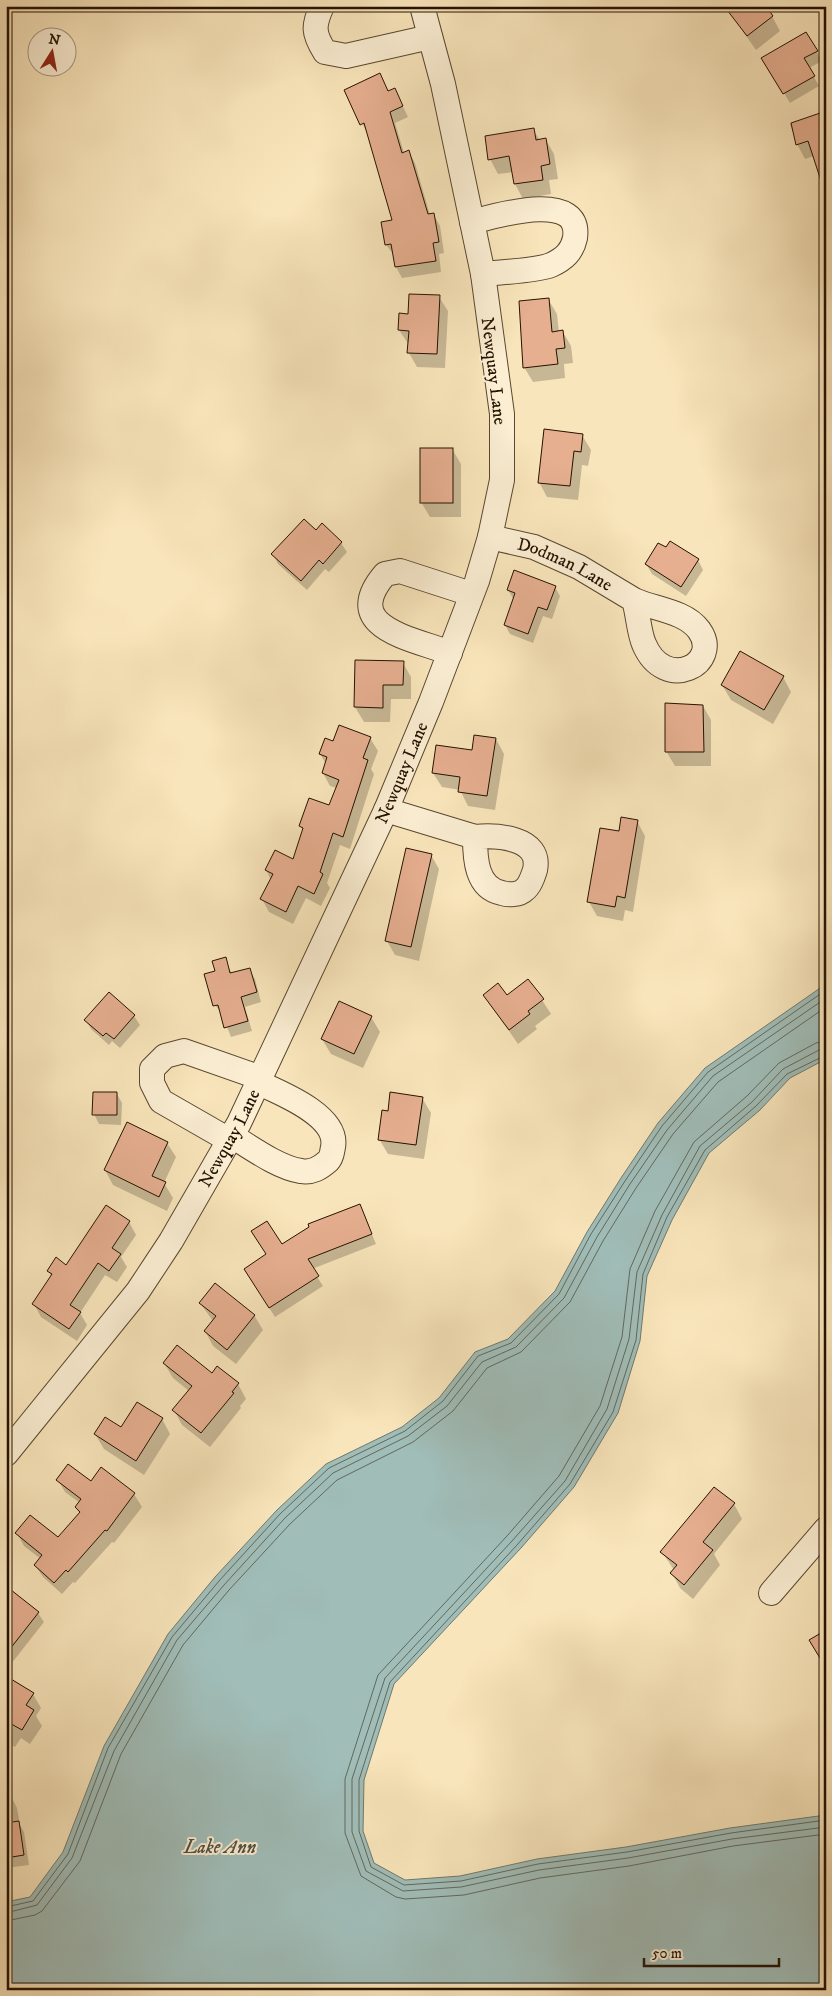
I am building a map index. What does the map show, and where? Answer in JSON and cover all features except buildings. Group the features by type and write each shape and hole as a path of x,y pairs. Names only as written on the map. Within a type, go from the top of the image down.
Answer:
{"street":[{"path":"322,6 317,18 315,36 325,52 346,56 430,37"},
{"name":"Newquay Lane","path":"6,1454 138,1292 171,1241 230,1138 260,1080 386,810 450,653 490,537 502,480 502,414 483,274 422,6"},
{"path":"472,222 533,209 551,209 567,215 576,230 573,245 566,256 549,266 483,274"},
{"name":"Dodman Lane","path":"490,537 534,548 579,567 634,600"},
{"path":"450,653 386,630 373,616 369,603 373,588 385,574 400,571 471,594"},
{"path":"386,810 475,837"},
{"path":"184,1051 260,1080 326,1123 334,1140 331,1158 319,1169 301,1171 277,1162 230,1138 162,1101 152,1083 152,1069 165,1056 184,1051"},
{"path":"772,1593 826,1529"}],"water":[{"name":"Lake Ann","path":"826,984 826,1059 790,1078 760,1110 709,1153 672,1220 647,1276 640,1341 618,1413 574,1487 521,1548 394,1684 364,1780 363,1831 374,1863 405,1880 460,1876 537,1859 626,1847 730,1828 826,1815 826,1990 6,1990 6,1902 30,1897 63,1852 104,1746 168,1634 215,1577 277,1510 326,1464 402,1427 439,1398 475,1352 508,1339 555,1291 587,1232 621,1178 658,1123 705,1068"}]}
